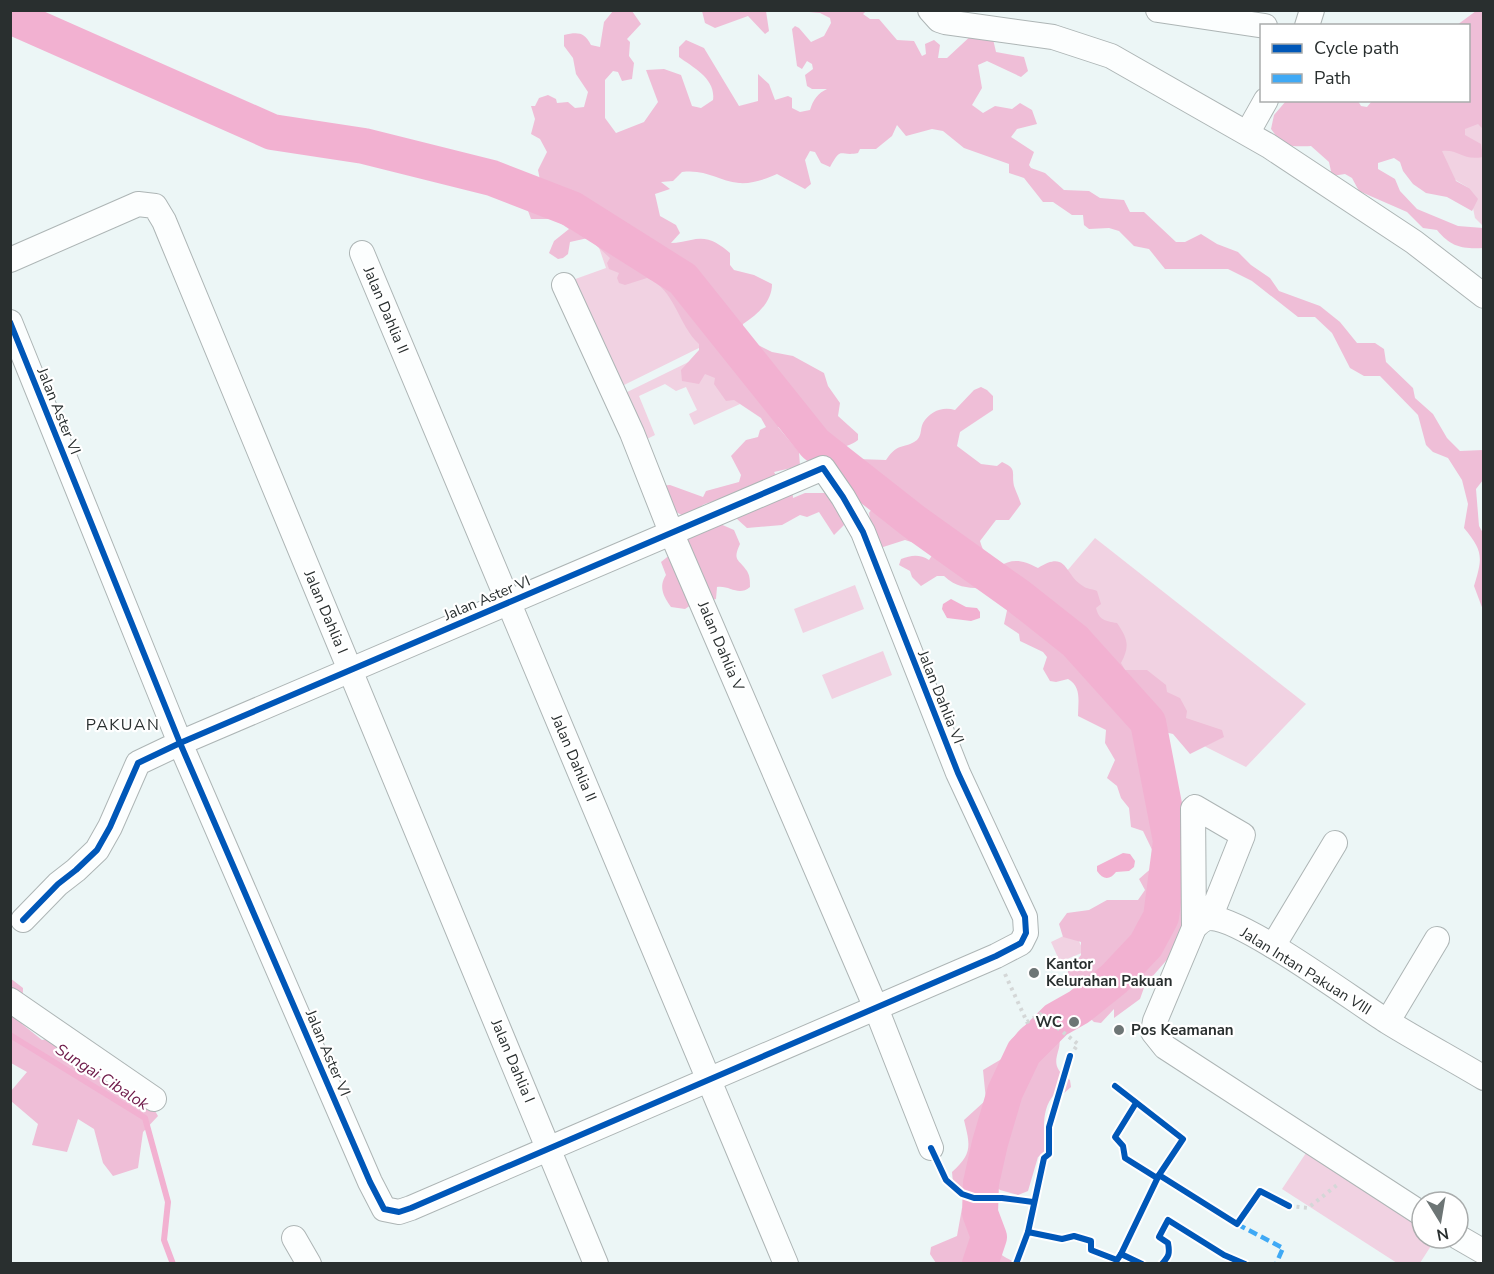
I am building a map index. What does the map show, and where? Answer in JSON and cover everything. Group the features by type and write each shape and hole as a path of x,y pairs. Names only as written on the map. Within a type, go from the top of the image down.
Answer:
{"street":[{"path":"930,10 939,20 945,22 1053,37 1112,56 1248,132 1414,242 1484,296"},
{"path":"1158,10 1260,25"},
{"path":"1248,132 1265,102"},
{"name":"Jalan Dahlia I","path":"10,260 138,204 155,206 164,221 596,1263"},
{"name":"Jalan Dahlia II","path":"362,254 786,1263"},
{"name":"Jalan Dahlia V","path":"564,285 632,433 671,532 876,1008 931,1148"},
{"name":"Jalan Aster VI","path":"10,321 180,743 370,1182 384,1209 399,1212 411,1208 549,1148"},
{"name":"Jalan Dahlia VI","path":"549,1148 996,956 1021,943 1026,933 1025,917 962,782 863,532 823,468 671,532"},
{"name":"Jalan Aster VI","path":"180,743 671,532"},
{"path":"24,920 58,884 97,850 110,827 138,764 180,743"},
{"path":"1273,946 1335,843"},
{"name":"Jalan Intan Pakuan VIII","path":"1410,1206 1165,1047 1154,1032 1155,1021 1202,923 1231,924 1273,946 1388,1021 1484,1078"},
{"path":"1388,1021 1437,939"},
{"path":"10,1000 153,1100"},
{"path":"294,1238 309,1263"},
{"path":"1470,1244 1484,1252"}],"path":[{"path":"996,956 1027,1022 1040,1014 1046,1018 1078,1044 1070,1056"},
{"path":"1289,1206 1308,1208 1354,1171"}],"shaded area":[{"path":"613,11 632,11 641,24 627,39 630,42 629,56 634,63 632,79 622,81 618,72 613,71 605,80 605,118 616,133 644,122 658,102 646,70 664,69 681,75 692,106 701,108 713,100 708,80 679,57 679,47 686,40 704,48 739,106 758,101 758,74 769,84 775,100 788,96 792,98 792,108 800,112 810,110 816,97 827,89 812,89 807,86 805,75 813,69 812,64 807,61 802,69 797,66 792,29 795,26 799,28 811,42 824,36 831,23 830,18 820,13 798,11 866,11 863,14 870,19 879,19 897,40 914,41 922,56 926,54 925,44 934,40 940,45 938,58 947,58 975,32 993,39 996,52 1024,57 1028,71 1021,77 987,61 978,65 982,88 972,105 983,113 995,106 1012,109 1020,103 1032,110 1037,124 1017,129 1011,137 1034,152 1029,165 1031,168 1045,173 1064,190 1089,191 1100,198 1124,200 1130,212 1144,212 1176,242 1185,242 1201,234 1217,244 1238,252 1251,265 1270,278 1279,291 1320,306 1340,322 1357,343 1375,343 1384,349 1386,362 1413,388 1415,398 1433,414 1447,438 1460,451 1483,450 1483,480 1476,489 1479,526 1483,533 1483,610 1474,586 1480,555 1475,543 1464,528 1468,504 1462,480 1448,458 1433,452 1426,445 1418,415 1380,376 1364,376 1350,368 1332,333 1315,317 1298,317 1252,281 1228,269 1165,269 1149,249 1134,246 1119,231 1109,228 1089,229 1084,225 1083,215 1072,215 1053,202 1043,202 1024,178 1009,173 1009,164 964,148 943,131 932,129 906,136 897,125 892,136 876,149 860,149 858,153 852,154 841,153 830,167 821,163 815,152 810,151 805,160 811,184 805,189 777,174 759,181 744,183 732,182 698,172 682,172 673,181 661,182 670,189 655,194 660,216 676,225 680,233 671,243 697,239 712,241 730,253 730,265 734,270 754,275 772,284 767,302 743,324 742,337 772,352 793,356 824,373 828,386 840,403 838,416 858,434 858,440 852,443 815,454 794,441 783,428 778,427 799,452 800,466 774,472 780,482 792,485 793,498 805,493 825,493 843,519 844,525 834,535 819,512 807,517 800,515 782,525 747,528 726,509 713,503 707,503 692,516 685,517 671,509 657,486 670,485 703,497 706,491 739,482 741,475 731,456 746,440 758,437 760,430 766,427 761,418 734,400 726,401 714,384 715,378 705,374 699,384 682,381 681,370 699,350 699,344 664,290 647,278 625,285 619,283 617,278 619,273 609,269 607,263 610,258 588,238 570,242 568,254 558,259 549,253 554,241 569,229 554,219 531,219 527,208 522,206 548,192 565,204 579,203 590,208 581,197 560,197 540,180 538,170 547,152 540,139 531,134 535,119 531,106 535,106 539,98 548,95 556,99 557,103 568,102 575,108 584,107 588,92 576,74 573,58 564,46 564,35 580,34 591,45 600,47 604,22"},
{"path":"702,11 766,11 769,31 765,34 748,16 715,28 705,23"},
{"path":"1476,11 1483,11 1483,129 1478,124 1465,129 1465,135 1481,144 1483,157 1476,158 1442,151 1456,181 1469,188 1478,199 1472,211 1447,197 1426,193 1413,184 1403,171 1400,162 1394,158 1378,163 1378,169 1395,179 1400,191 1417,209 1458,226 1483,228 1483,248 1457,246 1437,230 1423,228 1407,212 1359,191 1352,178 1345,174 1332,176 1329,162 1311,146 1288,145 1271,129 1274,115 1285,102 1359,102 1361,106 1367,107 1371,102 1470,102 1470,24 1458,24"},
{"path":"1483,12 1483,226 1475,218 1469,188 1425,162 1467,102 1470,102 1470,24"},
{"path":"592,227 656,270 709,343 616,389 567,282 606,268"},
{"path":"703,355 740,404 694,425 689,414 697,410 686,387 676,391 665,384 639,396 655,435 643,441 619,396"},
{"path":"981,387 993,396 993,410 960,432 957,446 981,464 997,466 1002,462 1010,467 1021,504 1009,520 996,520 980,541 987,556 998,567 1013,561 1027,563 1038,568 1055,561 1060,562 1077,581 1086,588 1097,591 1101,604 1096,608 1099,615 1106,621 1117,623 1121,629 1127,647 1121,663 1125,670 1147,670 1166,685 1167,692 1180,698 1187,711 1186,718 1222,730 1224,737 1190,754 1173,734 1156,730 1161,750 1159,771 1179,795 1184,822 1185,939 1145,985 1140,999 1114,1018 1114,1009 1101,1023 1094,1022 1079,1007 1083,995 1080,989 1068,984 1068,971 1081,955 1081,942 1063,937 1059,924 1067,913 1089,910 1107,900 1138,900 1145,890 1139,879 1155,865 1156,858 1143,831 1131,827 1129,808 1121,798 1117,786 1107,778 1115,760 1105,743 1106,730 1078,716 1078,695 1072,682 1068,679 1050,681 1043,669 1047,657 1043,652 1020,641 1019,634 1004,624 1008,606 1001,597 987,589 953,583 944,576 937,576 921,586 912,577 910,571 899,565 901,559 912,556 929,560 933,554 930,548 905,540 880,548 869,513 879,499 875,494 845,484 847,478 856,472 850,462 857,459 886,460 894,450 917,440 923,423 929,415 941,409 955,410 974,390"},
{"path":"711,520 734,530 740,544 737,557 748,573 750,587 738,591 717,587 716,599 691,605 685,609 671,607 663,592 662,584 666,575 661,562 671,554 678,537"},
{"path":"1095,538 1306,704 1246,767 1206,747 1118,676 1061,578"},
{"path":"855,585 864,609 803,633 794,609"},
{"path":"951,599 966,607 977,608 980,618 971,621 947,618 942,609 943,604"},
{"path":"883,651 892,675 832,699 822,675"},
{"path":"1123,853 1130,854 1135,861 1134,867 1129,871 1116,872 1109,878 1099,874 1097,866"},
{"path":"1074,931 1084,952 1060,962 1051,942"},
{"path":"10,978 23,988 22,1024 42,1040 71,1034 87,1038 108,1069 139,1084 158,1116 143,1132 138,1168 113,1176 103,1163 94,1129 78,1119 67,1152 32,1145 38,1124 11,1101 11,1091 27,1072 11,1063"},
{"path":"1041,1019 1056,1030 1060,1044 1057,1067 1070,1080 1071,1087 1063,1094 1054,1095 1047,1107 1044,1130 1047,1152 1038,1157 1028,1191 1018,1195 1000,1190 994,1185 992,1170 980,1171 976,1190 972,1194 953,1183 952,1172 967,1154 968,1136 964,1120 986,1100 983,1070 1005,1057 1017,1032 1027,1024"},
{"path":"1308,1150 1410,1214 1410,1250 1428,1250 1420,1263 1397,1263 1282,1189"},
{"path":"968,1206 988,1223 996,1247 1002,1256 1014,1263 936,1263 930,1254 931,1247 957,1236 962,1208"}],"waterway":[{"path":"10,16 272,132 364,146 492,178 572,209 683,279 815,444 913,521 1018,596 1075,641 1148,722 1171,841 1161,917 1146,945 1114,979 1079,1007 1056,1020 1024,1052 1005,1092 981,1183 980,1213 989,1237 980,1264"},
{"name":"Sungai Cibalok","path":"10,1035 145,1118 168,1202 164,1240 173,1264"}],"marked path":[{"path":"1237,1224 1283,1248 1276,1264"}],"cycle path":[{"path":"10,322 180,743 370,1182 384,1209 399,1212 411,1208 996,956 1021,943 1026,933 1025,917 958,773 863,532 823,468 180,743 138,763 110,827 97,850 58,884 23,920"},
{"path":"1028,1232 1044,1158 1049,1154 1049,1127 1070,1056"},
{"path":"1115,1086 1183,1139 1159,1175"},
{"path":"1136,1103 1115,1137 1123,1146 1125,1158 1157,1178"},
{"path":"931,1148 946,1180 962,1194 974,1198 1002,1198 1033,1202"},
{"path":"1142,1264 1121,1254 1159,1175 1237,1224 1260,1191 1289,1206"},
{"path":"1162,1264 1168,1255 1169,1247 1168,1243 1159,1237 1168,1220 1224,1255 1245,1264"},
{"path":"1016,1264 1028,1232 1062,1239 1074,1236 1091,1241 1091,1250 1117,1260 1121,1254"}],"place":[{"name":"Kantor Kelurahan Pakuan","path":"1034,973"},
{"name":"WC","path":"1074,1022"},
{"name":"Pos Keamanan","path":"1119,1030"}],"district":[{"name":"PAKUAN","path":"123,725"}]}
